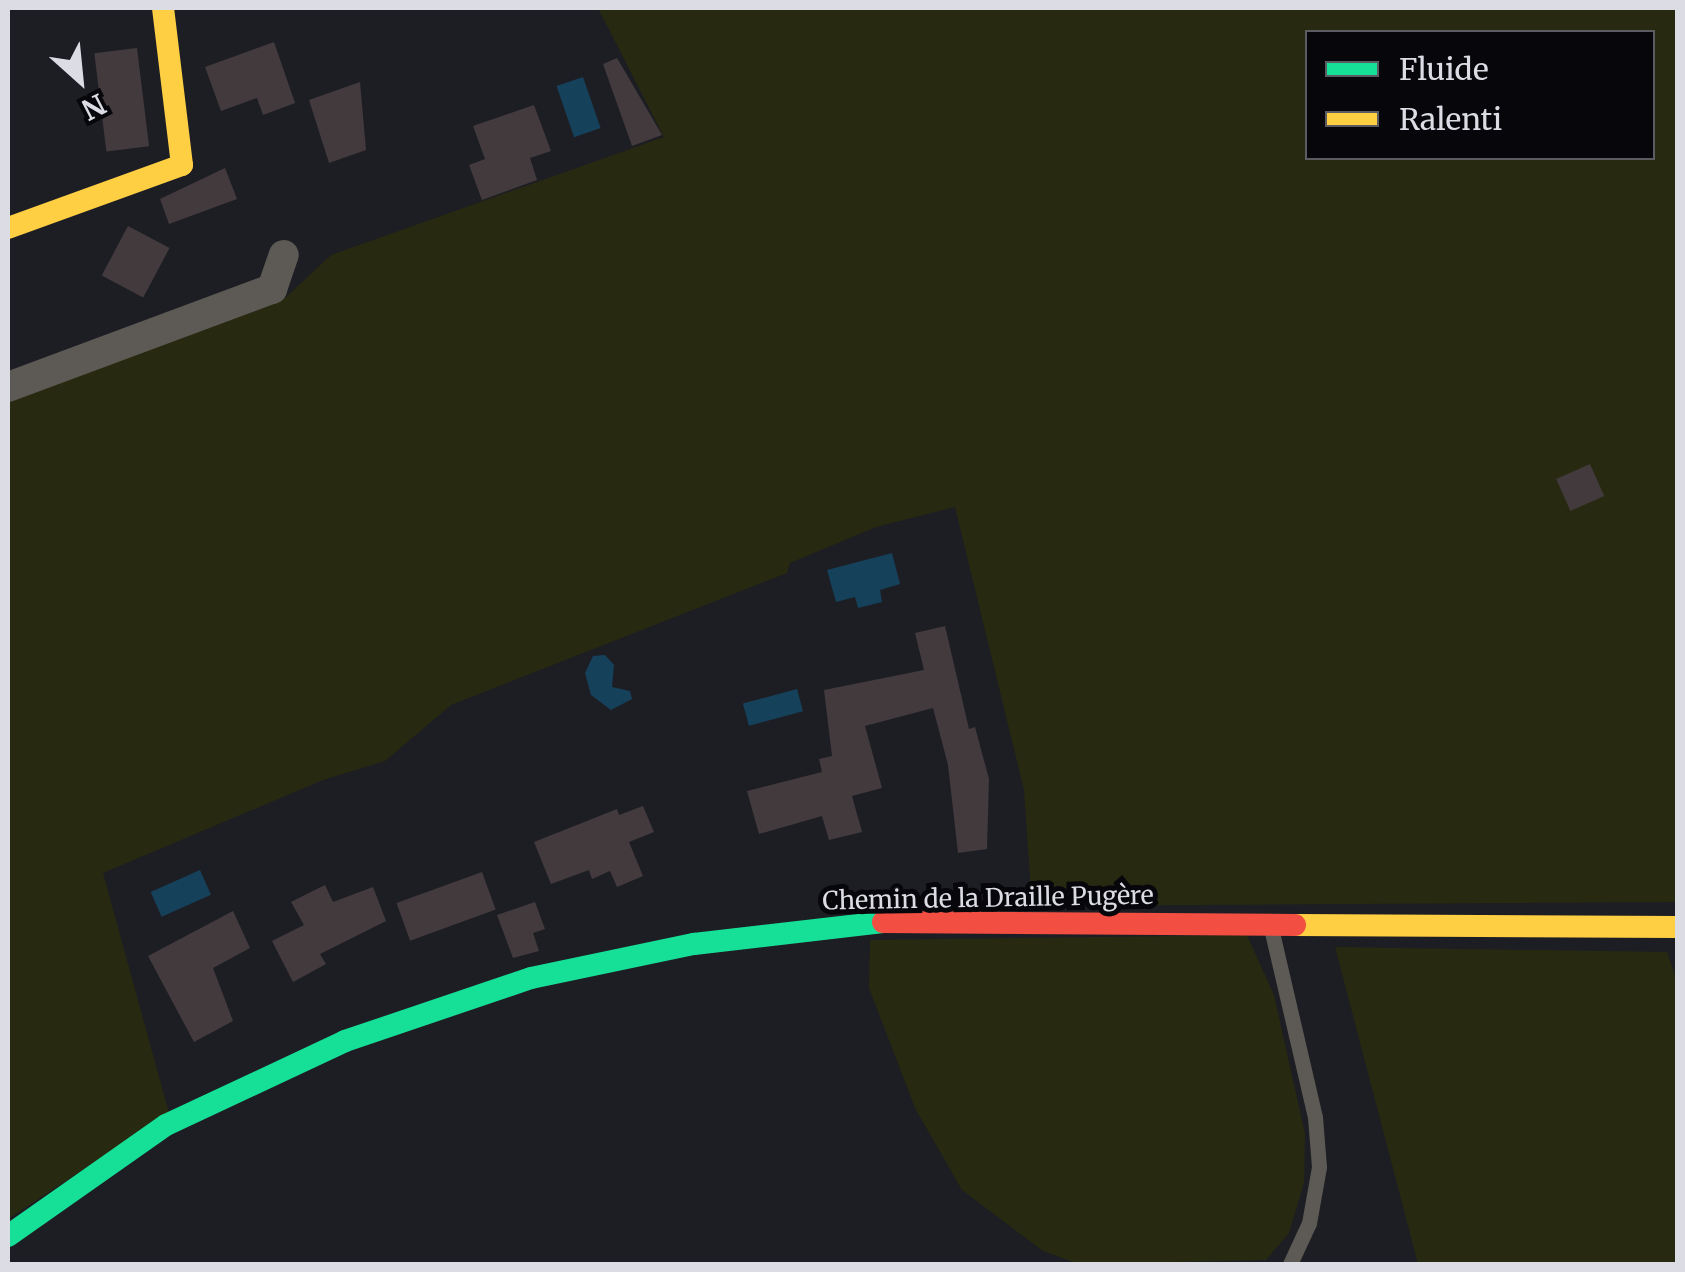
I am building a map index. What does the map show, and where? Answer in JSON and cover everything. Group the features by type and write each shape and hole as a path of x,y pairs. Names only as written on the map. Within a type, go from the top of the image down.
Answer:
{"street":[{"path":"8,228 182,165 163,8"},
{"path":"8,387 272,288 284,255"},
{"name":"Chemin de la Draille Pugère","path":"8,1236 166,1125 345,1042 531,978 694,944 853,922 1678,927"}],"lane":[{"path":"1270,924 1315,1117 1319,1167 1308,1223 1290,1264"}],"green space":[{"path":"598,8 1677,8 1677,902 1032,906 1024,790 955,507 876,527 790,563 787,573 451,705 385,761 323,780 103,873 169,1113 8,1219 8,399 285,298 331,255 664,137"},
{"path":"1247,935 1274,995 1305,1134 1304,1183 1289,1233 1266,1260 1079,1264 1043,1251 962,1190 915,1108 869,988 870,940"},
{"path":"1335,947 1667,952 1678,984 1677,1264 1418,1264"}],"water":[{"path":"583,77 601,128 574,137 557,86"},
{"path":"892,553 900,584 880,590 882,602 858,608 855,597 836,602 827,570"},
{"path":"605,655 614,665 612,687 630,691 632,699 611,710 591,695 585,673 593,656"},
{"path":"797,689 803,711 749,726 743,703"},
{"path":"200,870 211,895 162,917 151,892"}],"building":[{"path":"274,42 295,103 263,115 257,98 221,111 205,67"},
{"path":"137,48 149,146 106,152 94,53"},
{"path":"617,58 662,135 632,146 603,64"},
{"path":"360,82 366,150 329,163 309,100"},
{"path":"534,105 551,151 530,158 537,180 482,200 469,165 485,159 473,126"},
{"path":"225,168 237,199 169,224 160,199"},
{"path":"128,226 169,248 143,298 102,275"},
{"path":"1590,464 1604,496 1570,511 1556,479"},
{"path":"945,626 969,729 975,727 989,779 987,849 958,853 948,765 933,708 865,726 882,788 852,796 862,832 829,840 822,816 759,834 747,791 822,772 819,759 832,756 824,690 924,670 915,633"},
{"path":"643,806 654,832 629,842 643,876 617,887 610,871 592,879 589,870 551,884 534,842 617,809 619,815"},
{"path":"482,872 496,910 410,941 396,903"},
{"path":"325,885 333,902 373,887 386,921 320,954 326,964 293,982 272,941 304,925 291,902"},
{"path":"535,902 545,929 533,933 539,951 513,958 497,915"},
{"path":"233,911 250,948 213,968 233,1021 194,1042 148,956"}],"traffic: fast":[{"path":"8,1236 166,1125 345,1041 531,978 694,944 883,922"}],"traffic: slow":[{"path":"8,228 182,165 163,8"},
{"path":"1295,925 1678,927"}],"traffic: jam":[{"path":"883,922 1295,925"}]}
